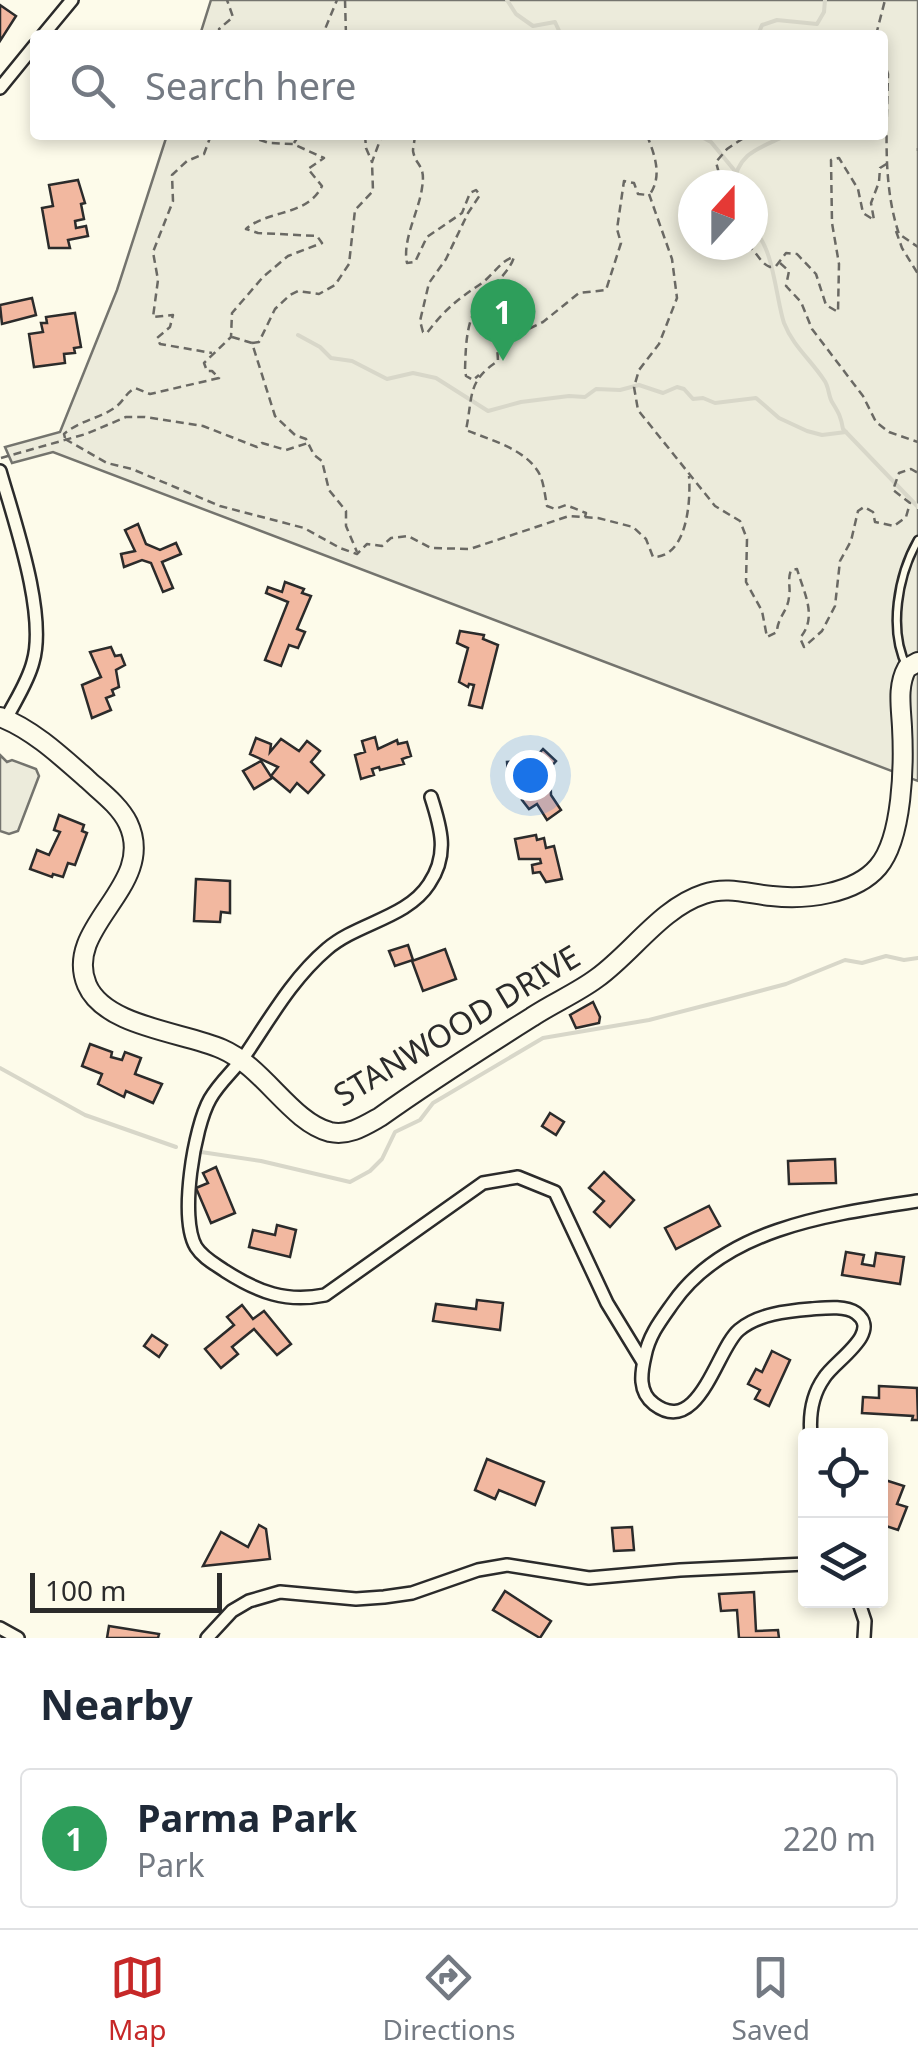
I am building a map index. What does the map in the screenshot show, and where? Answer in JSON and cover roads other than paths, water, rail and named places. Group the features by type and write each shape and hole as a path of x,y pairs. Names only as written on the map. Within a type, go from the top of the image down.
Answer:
{"main road":[{"name":"STANWOOD DRIVE","path":"3,718 27,731 97,788 123,815 131,831 133,852 128,874 84,955 85,980 95,998 124,1018 211,1044 242,1060 308,1121 331,1132 353,1131 589,984 696,897 722,890 785,897 815,895 863,880 886,856 896,818 902,757 901,686 913,665"}],"street":[{"path":"48,30 72,0"},
{"path":"0,88 30,51"},
{"path":"0,471 31,591 37,638 33,665 3,718"},
{"path":"432,797 442,846 429,885 405,906 328,948 288,990 242,1060 208,1102 194,1142 191,1235 203,1256 259,1291 294,1298 325,1295 483,1183 518,1177 529,1180 555,1192 607,1304 643,1362"},
{"path":"811,1428 816,1391 832,1368 861,1340 864,1331 860,1316 853,1311 814,1309 753,1320 732,1336 703,1392 684,1408 662,1408 646,1396 640,1376 652,1334 682,1290 718,1258 806,1222 918,1201"},
{"path":"207,1638 232,1611 249,1601 280,1592 384,1597 412,1593 478,1570 507,1565 589,1578 798,1564"},
{"path":"861,1608 864,1638"},
{"path":"0,1628 18,1638"}],"lane":[{"path":"913,665 898,643 898,614 906,566 918,540"}],"waterway":[{"path":"507,0 516,14 533,26 555,22 559,30"},
{"path":"760,30 762,25 777,20 817,24 825,0"},
{"path":"707,140 734,170"},
{"path":"738,170 745,158 777,140"},
{"path":"768,256 784,323 826,382 843,429 918,507"},
{"path":"298,335 331,358 352,361 387,379 413,373 436,378 488,411 521,402 585,397 596,389 620,390 639,385 663,393 677,387 693,399 715,403 756,398 779,418 807,431 822,435 846,432"},
{"path":"201,1152 261,1161 350,1182 370,1171 382,1159 395,1132 420,1120 433,1103 543,1038 649,1020 786,984 845,960 862,963 886,956 918,958"},
{"path":"0,1068 85,1115 176,1147"}],"place":[{"name":"Parma Park","path":"503,361"}]}
